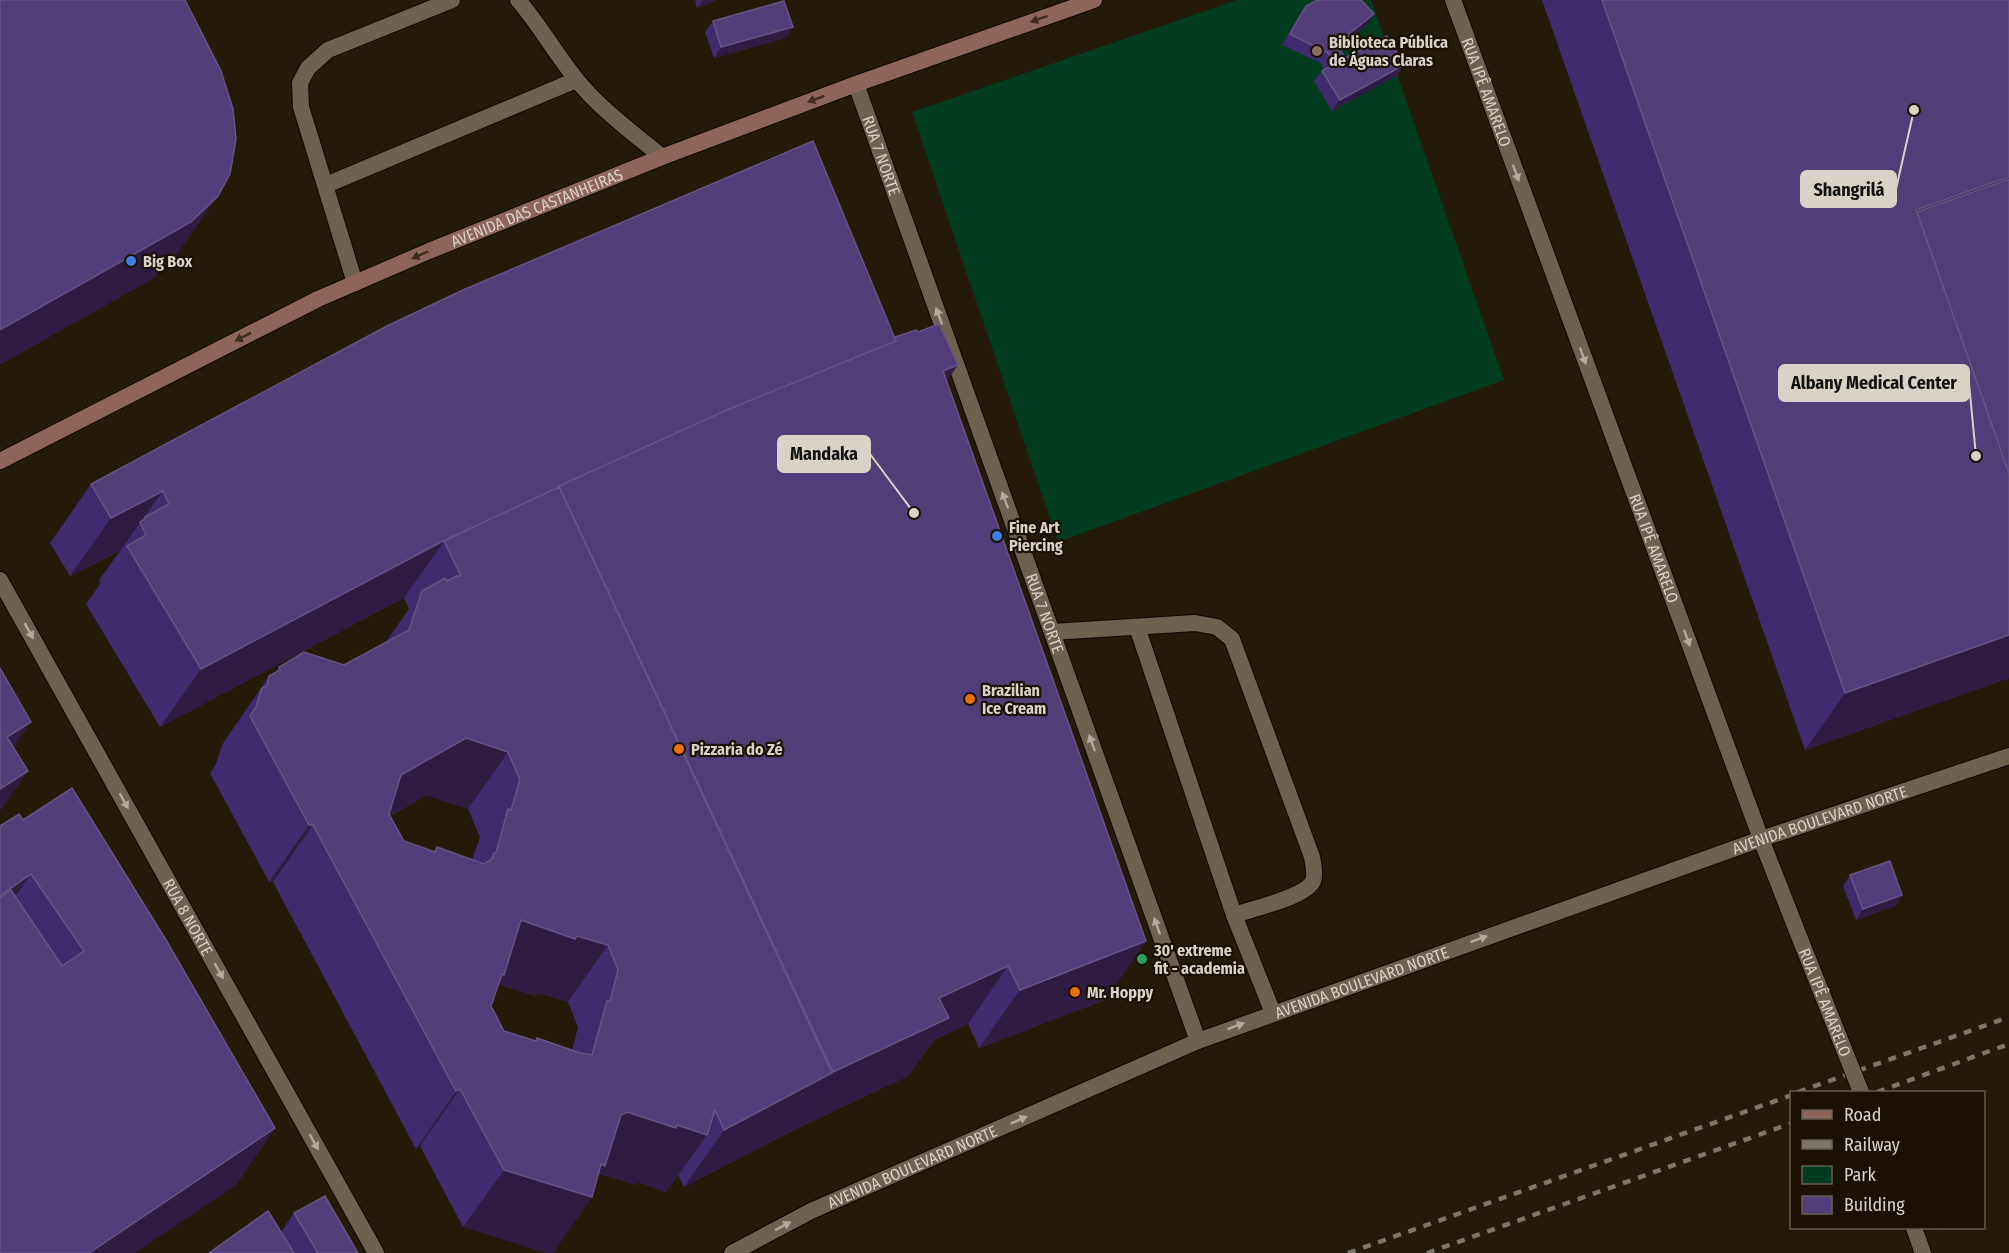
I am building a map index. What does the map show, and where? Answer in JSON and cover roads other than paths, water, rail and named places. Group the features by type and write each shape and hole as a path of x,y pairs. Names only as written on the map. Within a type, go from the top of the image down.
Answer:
{"main road":[{"name":"AVENIDA DAS CASTANHEIRAS","path":"0,461 318,299 429,251 662,157 856,84 1094,0"}],"street":[{"path":"355,283 301,107 300,83 308,68 328,50 452,0"},
{"path":"518,0 576,80 609,114 662,157"},
{"name":"RUA IPÊ AMARELO","path":"1453,0 1761,839 1861,1091"},
{"path":"326,185 576,80"},
{"name":"RUA 7 NORTE","path":"856,84 1198,1041"},
{"name":"RUA 8 NORTE","path":"0,580 376,1253"},
{"path":"1052,632 1195,623 1217,627 1232,639 1312,857 1315,874 1312,884 1297,894 1234,915"},
{"path":"1137,627 1234,915 1273,1013"},
{"name":"AVENIDA BOULEVARD NORTE","path":"732,1253 811,1211 1198,1041 1761,839 2009,756"},
{"path":"1915,1229 1923,1253"}],"railway":[{"path":"1801,1091 2009,1017"},
{"path":"1880,1091 2009,1044"},
{"path":"1348,1253 1790,1096"},
{"path":"1427,1253 1790,1124"}],"place":[{"name":"Biblioteca Pública de Águas Claras","path":"1317,51"},
{"name":"Shangrilá","path":"1914,110"},
{"name":"Big Box","path":"131,261"},
{"name":"Albany Medical Center","path":"1976,456"},
{"name":"Mandaka","path":"914,513"},
{"name":"Fine Art Piercing","path":"997,536"},
{"name":"Brazilian Ice Cream","path":"970,699"},
{"name":"Pizzaria do Zé","path":"679,749"},
{"name":"30' extreme fit - academia","path":"1142,959"},
{"name":"Mr. Hoppy","path":"1075,992"}]}
